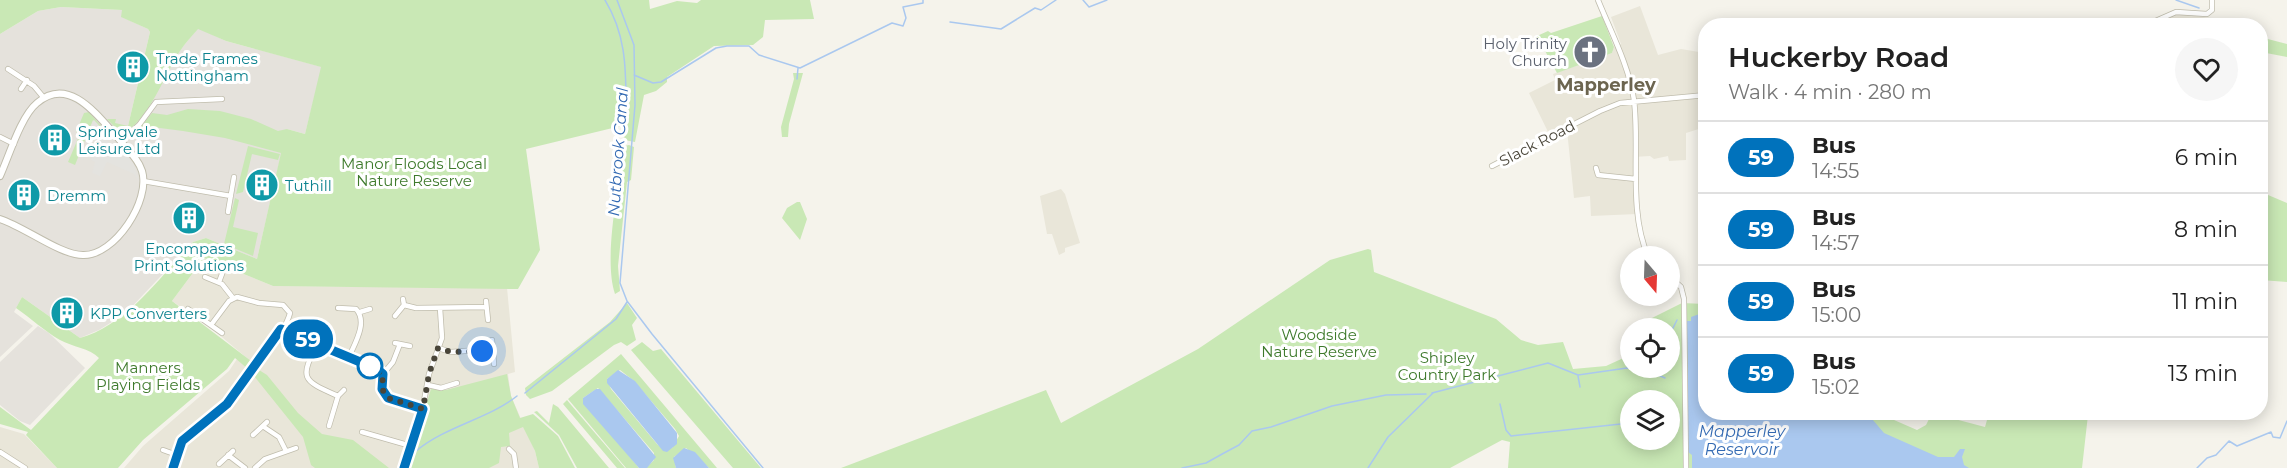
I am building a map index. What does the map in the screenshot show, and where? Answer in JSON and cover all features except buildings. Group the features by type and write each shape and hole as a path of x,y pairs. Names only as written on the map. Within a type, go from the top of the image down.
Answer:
{"street":[{"path":"1598,0 1619,52 1634,100 1636,179 1641,233 1645,246"},
{"path":"2161,18 2172,13 2207,14 2212,10 2212,0"},
{"path":"8,69 27,80 44,98"},
{"path":"21,89 27,80"},
{"path":"0,176 31,110 44,98 63,94 82,101 121,141 139,164 143,181 139,199 121,233 112,244 94,254 71,253 23,227 0,219"},
{"name":"Slack Road","path":"1492,166 1612,106 1634,100 1640,102 1698,96"},
{"path":"121,141 139,125 156,102 172,104 222,99"},
{"path":"0,137 15,144"},
{"path":"1596,168 1598,175 1636,179"},
{"path":"228,212 234,177"},
{"path":"143,181 231,196"},
{"path":"219,282 222,274"},
{"path":"205,277 225,286 233,298"},
{"path":"1680,286 1684,299 1686,468"},
{"path":"173,468 186,436 221,411 238,392 290,315 285,306 259,303 243,297 233,298 211,325"},
{"path":"395,316 404,302 416,308 486,304 488,320"},
{"path":"196,314 200,307"},
{"path":"338,308 354,308 360,312"},
{"path":"404,468 423,409 442,335 440,308"},
{"path":"188,309 222,333"},
{"path":"360,312 370,309"},
{"path":"349,357 360,332 360,312"},
{"path":"281,329 318,343 383,374"},
{"path":"492,340 494,364"},
{"path":"308,381 305,368 318,343"},
{"path":"410,346 397,343 393,362 383,374 382,389 388,398 423,409"},
{"path":"438,348 451,352 492,349"},
{"path":"301,385 308,381"},
{"path":"308,381 338,396"},
{"path":"428,384 441,388 457,383"},
{"path":"329,426 336,416 338,396 344,390"},
{"path":"253,435 266,425 279,437 286,451"},
{"path":"362,432 411,446"},
{"path":"255,468 265,459 296,448"},
{"path":"509,449 514,454 516,468"},
{"path":"163,451 177,455"},
{"path":"0,452 25,468"},
{"path":"219,464 230,453 245,468"}],"shaded area":[{"path":"1640,6 1658,55 1681,49 1698,52 1698,129 1686,133 1686,160 1669,161 1668,156 1654,159 1650,156 1633,157 1637,214 1591,216 1590,196 1574,198 1567,130 1551,138 1529,93 1555,80 1553,74 1612,53 1614,47 1621,44 1611,17"},
{"path":"61,7 122,10 122,17 150,32 128,126 140,118 181,49 198,28 226,41 322,67 305,134 287,129 257,259 206,238 193,242 126,313 99,330 80,338 22,297 14,312 33,326 0,357 0,34 38,11"},
{"path":"2177,14 2211,18 2167,18"},
{"path":"94,120 106,133 102,138 113,144 112,147 114,144 121,149 134,164 139,182 134,174 107,162 100,176 92,173 95,162 91,160 100,136 88,131"},
{"path":"1061,189 1065,194 1080,243 1065,248 1065,252 1059,255 1052,234 1047,234 1040,196"},
{"path":"204,258 273,286 507,288 515,372 508,374 511,396 535,451 539,468 124,468 143,446 229,371 237,359 249,370 254,364 210,327 172,301"},
{"path":"38,326 49,333 85,368 30,425 20,421 0,405 0,362"},
{"path":"0,427 24,434 57,468 0,468"}],"green space":[{"name":"Manor Floods Local Nature Reserve","path":"0,0 649,0 650,9 677,1 697,3 701,0 810,0 814,19 765,20 763,37 753,45 714,46 667,77 667,82 656,91 644,95 635,142 624,140 625,125 526,149 540,250 518,289 273,286 204,258 172,301 255,364 249,370 235,358 227,369 143,440 118,468 57,468 26,435 28,432 0,424 0,407 31,430 99,358 91,352 48,333 16,308 22,297 80,338 97,332 128,311 156,284 193,242 206,238 257,259 281,153 225,138 183,131 152,127 141,134 137,131 152,113 167,115 188,109 220,111 251,119 278,131 287,129 305,134 321,67 226,41 198,29 180,51 148,109 131,128 122,134 107,119 116,119 115,123 128,126 150,32 148,29 121,17 122,10 61,7 38,11 0,34"},
{"path":"1602,16 1614,47 1612,53 1557,73 1537,36"},
{"path":"2268,39 2287,44 2287,57 2268,53"},
{"path":"793,73 803,73 789,124 788,137 782,137 781,127 794,79"},
{"path":"89,112 108,134 93,120 75,165 68,162 80,134 76,132 84,113"},
{"path":"248,146 280,154 278,160 252,154 243,192 236,194"},
{"path":"624,146 634,147 631,180 627,182 618,266 620,291 615,294 612,279 611,242"},
{"path":"2268,195 2287,203 2287,282 2268,281"},
{"path":"235,198 239,200 233,227 258,233 253,256 224,244"},
{"path":"800,202 807,219 800,240 782,218 787,208"},
{"path":"1368,249 1371,250 1374,272 1496,319 1521,340 1538,345 1563,342 1573,369 1606,366 1620,360 1620,378 1680,378 1680,318 1652,318 1682,303 1698,304 1698,420 1894,420 1917,430 1926,425 1928,420 1958,420 1985,427 1987,420 2087,420 2082,468 1508,468 1510,442 1502,440 1450,468 841,468 1046,390 1061,423 1198,349 1330,260"},
{"path":"627,303 637,318 632,325 636,340 627,346 621,342 614,345 552,391 530,399 526,395 525,388 610,322"},
{"path":"642,342 653,351 661,349 761,468 733,468 631,350"},
{"path":"621,354 717,468 709,468 686,448 674,457 676,468 646,468 654,460 654,453 598,388 583,398 639,468 626,468 568,399","holes":["620,370 634,381 679,436 672,448 663,449 657,444 611,389 607,379"]},
{"path":"259,370 267,375 298,413 322,434 353,440 389,468 315,468 311,465 303,437 254,376"},
{"path":"507,374 511,396 520,418 533,414 558,436 575,468 539,468 535,451 523,427 509,433 510,446 501,447 499,463 489,468 407,468 431,389 446,390"},
{"path":"567,400 625,468 617,468 563,404"},
{"path":"553,404 609,468 577,468 559,435 534,412 537,411 549,423"}],"water":[{"name":"Mapperley Reservoir","path":"1698,314 1698,420 1873,420 1884,433 1938,457 1954,457 1960,449 1965,449 1962,457 1964,465 1969,468 1692,468 1692,455 1688,452 1687,321 1691,321 1691,317"},
{"path":"618,370 635,381 677,433 677,444 667,452 663,451 607,383 607,379"},
{"path":"596,389 600,389 656,457 647,468 639,468 583,404 583,398"},
{"path":"684,448 695,452 709,468 676,468 673,458"}],"waterway":[{"name":"Nutbrook Canal","path":"605,0 617,25 623,50 626,103"},
{"name":"Nutbrook Canal","path":"617,0 634,45 635,105 620,283 627,301 652,334 763,468"},
{"path":"634,75 653,83 661,82 716,48 727,46 749,46 759,55 800,68 892,23 903,26 906,18 903,7 923,3 923,0"},
{"path":"950,22 1001,29 1035,8 1041,10 1056,0"},
{"path":"1083,0 1089,7 1107,0"},
{"path":"2176,0 2199,8"},
{"path":"797,79 798,68"},
{"path":"525,393 616,319 627,302"},
{"path":"1432,393 1548,363 1578,375 1620,369"},
{"path":"1578,376 1580,387"},
{"path":"1368,468 1388,437 1433,393"},
{"path":"1182,468 1206,463 1239,445 1252,431 1271,427 1332,406 1386,395 1426,394"},
{"path":"416,451 440,435 493,411 517,396"},
{"path":"1500,404 1506,430 1511,436 1620,424"},
{"path":"2197,468 2207,458 2216,455 2229,441 2237,446 2271,432 2273,437 2280,438 2287,421"}],"bus line":[{"name":"59","path":"173,468 182,441 221,411 250,376 281,329 377,369 383,374 382,389 390,400 423,409 404,468"}],"place":[{"name":"Holy Trinity Church","path":"1590,52"},
{"name":"Trade Frames Nottingham","path":"133,67"},
{"name":"Springvale Leisure Ltd","path":"55,140"},
{"name":"Tuthill","path":"262,185"},
{"name":"Dremm","path":"24,195"},
{"name":"Encompass Print Solutions","path":"189,218"},
{"name":"KPP Converters","path":"67,313"}],"district":[{"name":"Mapperley","path":"1606,85"}],"route":[{"path":"370,366 383,374 382,389 390,400 423,409 429,374 438,348 448,352 482,351"}],"park label":[{"name":"Woodside Nature Reserve","path":"1319,342"},
{"name":"Shipley Country Park","path":"1447,366"},
{"name":"Manners Playing Fields","path":"148,376"}]}
